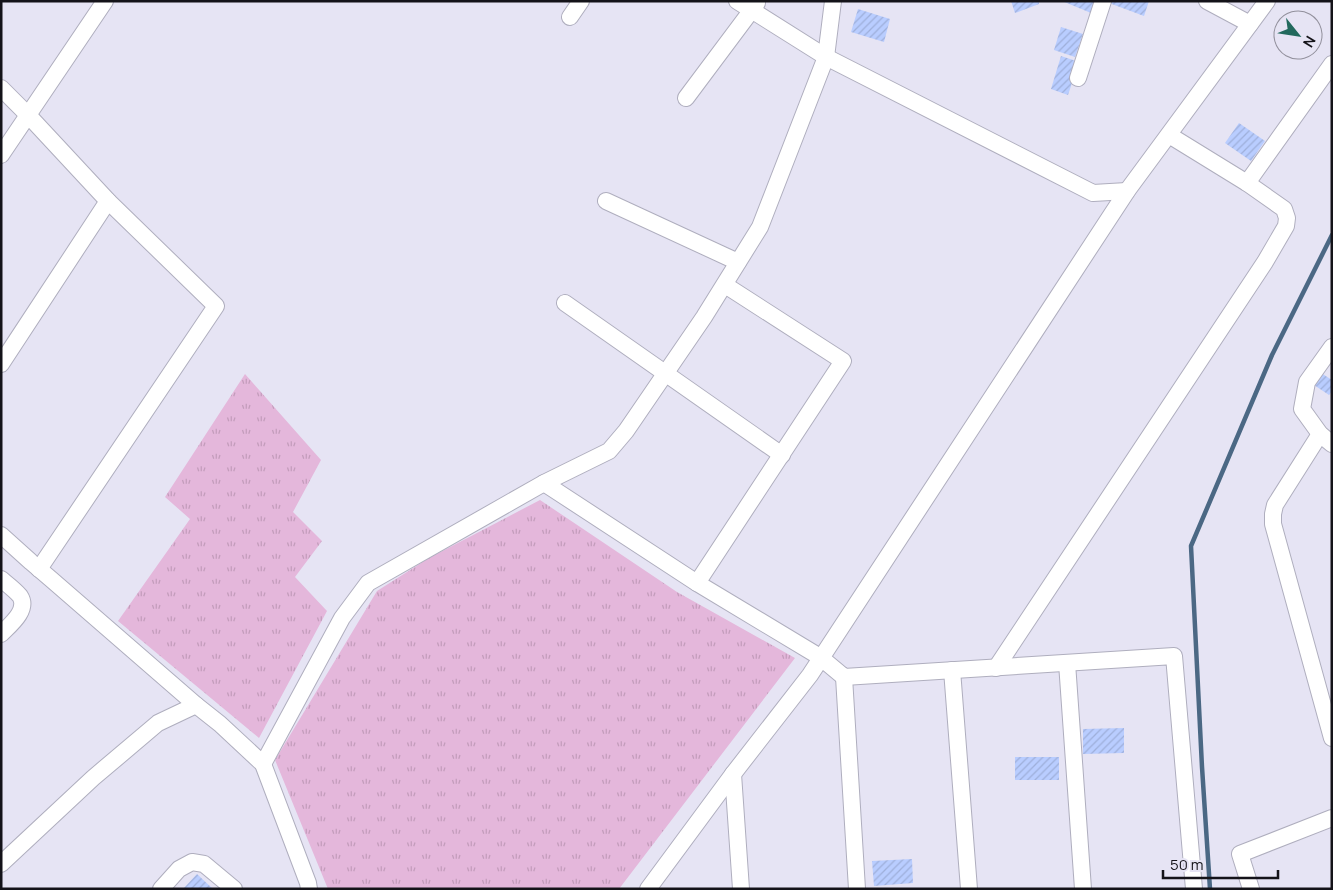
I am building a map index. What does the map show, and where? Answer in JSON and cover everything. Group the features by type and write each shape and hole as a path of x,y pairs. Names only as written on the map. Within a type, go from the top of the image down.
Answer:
{"street":[{"path":"1,155 105,1"},
{"path":"570,17 581,1"},
{"path":"737,1 755,6 826,57 1093,193 1127,191"},
{"path":"262,764 342,618 368,582 544,483 609,451 626,431 725,285 760,227 826,57 834,1"},
{"path":"1078,78 1103,1"},
{"path":"1206,1 1250,24"},
{"path":"648,889 733,774 810,675 1127,191 1267,1"},
{"path":"686,98 755,6"},
{"path":"1247,183 1332,64"},
{"path":"1,88 108,201 216,306 39,569"},
{"path":"996,668 1260,270 1286,226 1287,218 1284,209 1247,183 1169,135"},
{"path":"1,364 108,201"},
{"path":"606,201 738,262"},
{"path":"696,583 844,362 725,285"},
{"path":"565,303 782,455"},
{"path":"1332,347 1307,382 1302,408 1326,439 1275,506 1273,514 1273,524 1332,738"},
{"path":"544,483 696,583 820,657 844,677 1174,656 1194,889"},
{"path":"1,535 220,724 262,764 309,889"},
{"path":"1,579 19,596 22,602 18,616 1,634"},
{"path":"1067,663 1083,889"},
{"path":"952,670 970,889"},
{"path":"844,677 858,889"},
{"path":"1,864 94,778 158,723 196,705"},
{"path":"733,774 741,889"},
{"path":"1250,889 1240,854 1332,818"},
{"path":"161,889 179,869 192,862 204,864 234,889"}],"green space":[{"path":"245,374 321,460 293,512 322,541 295,577 327,611 259,738 118,621 190,519 165,497"},
{"path":"540,500 677,592 795,658 619,889 328,889 275,760 377,591 429,558"}],"building":[{"path":"1011,1 1039,1 1039,4 1015,13"},
{"path":"1062,1 1096,1 1091,13"},
{"path":"1109,1 1149,1 1144,16 1109,3"},
{"path":"858,9 890,19 884,42 851,32"},
{"path":"1061,27 1083,34 1075,57 1054,50"},
{"path":"1061,56 1079,62 1068,95 1051,89"},
{"path":"1239,123 1265,141 1251,161 1225,143"},
{"path":"1318,371 1332,380 1332,391 1329,395 1311,383"},
{"path":"1124,728 1124,753 1083,754 1083,729"},
{"path":"1015,757 1059,757 1059,780 1015,780"},
{"path":"912,859 913,883 874,886 872,861"},
{"path":"197,874 213,889 183,889"}],"waterway":[{"path":"1210,889 1191,546 1272,355 1332,235"}]}
